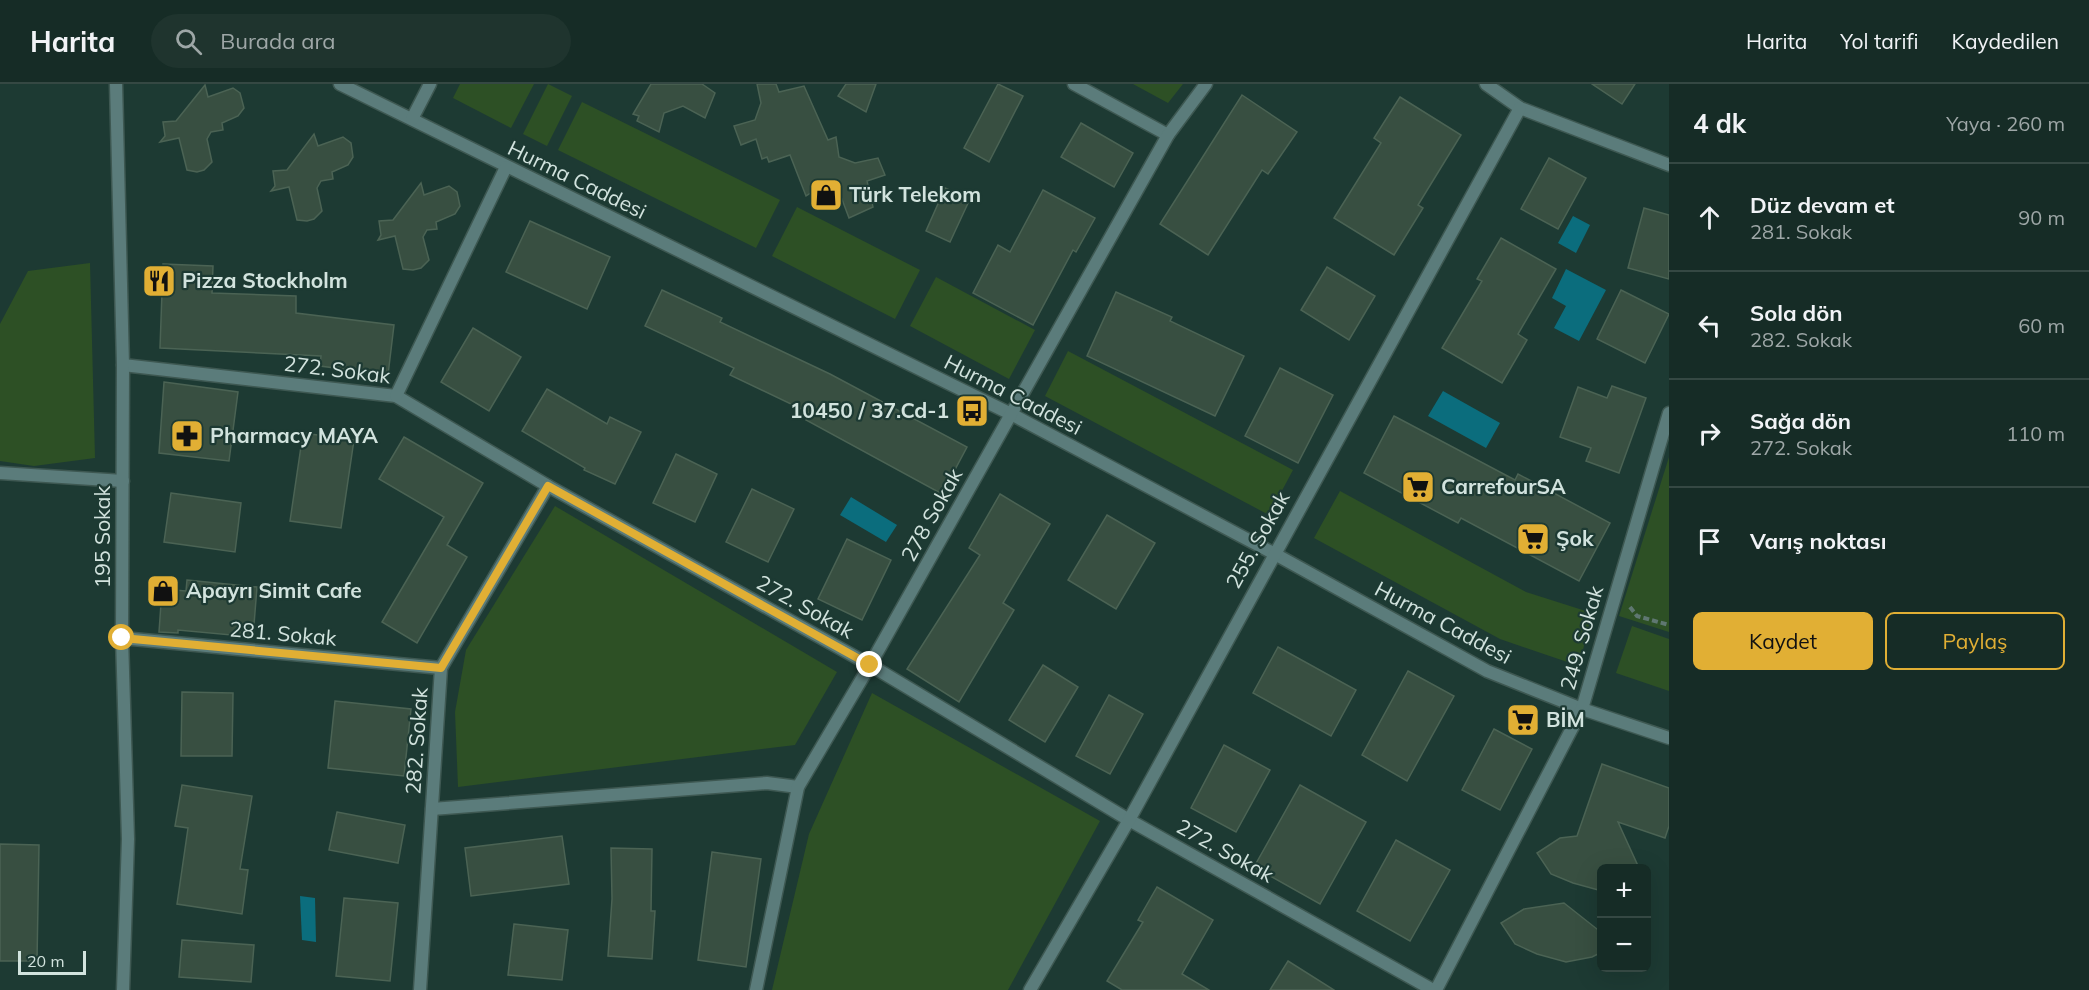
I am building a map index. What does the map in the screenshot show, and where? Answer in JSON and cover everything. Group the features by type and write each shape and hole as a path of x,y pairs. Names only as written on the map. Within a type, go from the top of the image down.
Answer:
{"street":[{"name":"195 Sokak","path":"116,84 123,365 122,638 128,839 123,990"},
{"name":"Hurma Caddesi","path":"340,84 1011,414 1273,553 1487,671 1582,709 1669,738"},
{"path":"412,119 430,84"},
{"path":"1074,84 1168,135"},
{"name":"278 Sokak","path":"756,990 798,787 870,665 1168,135 1206,84"},
{"path":"1486,84 1520,108 1669,165"},
{"name":"255. Sokak","path":"1030,990 1129,820 1273,553 1520,108"},
{"path":"396,396 506,167"},
{"name":"272. Sokak","path":"123,365 396,396 548,486 870,665 1129,820 1434,990"},
{"name":"249. Sokak","path":"1434,990 1582,709 1666,436 1669,413"},
{"path":"0,473 123,481"},
{"name":"282. Sokak","path":"420,990 441,668 548,486"},
{"name":"281. Sokak","path":"122,638 441,668"},
{"path":"432,809 767,783 798,787"}],"path":[{"path":"1629,606 1637,616 1669,625"}],"green space":[{"path":"460,84 534,84 511,128 453,98"},
{"path":"548,84 572,96 547,146 523,134"},
{"path":"1133,84 1183,84 1168,103"},
{"path":"582,102 780,200 756,248 558,150"},
{"path":"797,207 920,270 895,319 772,256"},
{"path":"90,263 95,458 34,466 0,461 0,324 28,271"},
{"path":"936,277 1035,330 1009,379 910,326"},
{"path":"1068,351 1293,470 1269,515 1045,396"},
{"path":"1669,457 1669,632 1619,616"},
{"path":"1340,491 1526,592 1592,613 1579,666 1500,639 1314,538"},
{"path":"555,506 837,672 795,745 458,787 455,712 466,650"},
{"path":"1632,626 1669,639 1669,691 1616,673"},
{"path":"872,693 1100,821 1008,990 772,990 809,834"}],"water":[{"path":"1573,216 1590,225 1576,253 1558,243"},
{"path":"1566,269 1606,290 1579,341 1554,328 1566,306 1552,298"},
{"path":"1443,391 1500,423 1486,448 1428,416"},
{"path":"851,497 897,525 886,542 840,515"},
{"path":"300,896 315,898 316,942 302,940"}],"building":[{"path":"651,84 702,84 715,93 705,118 683,106 664,113 659,132 637,121 639,116 633,114"},
{"path":"757,84 776,84 779,92 804,86 828,140 836,137 839,157 855,163 878,158 885,175 867,181 873,207 849,218 840,194 822,186 806,196 790,155 769,162 767,157 762,159 756,139 741,145 734,126 755,120 761,103"},
{"path":"846,84 876,84 866,112 838,96"},
{"path":"998,84 1023,96 989,162 964,148"},
{"path":"1592,84 1635,84 1622,104"},
{"path":"205,85 208,97 233,88 240,93 244,108 238,116 222,123 223,130 211,132 207,139 212,162 204,170 197,172 187,170 179,138 160,142 165,136 163,122 176,121"},
{"path":"1242,95 1297,132 1268,174 1262,170 1208,255 1160,224"},
{"path":"1400,97 1461,135 1418,205 1423,208 1394,255 1334,218 1381,143 1374,138"},
{"path":"1081,123 1133,153 1114,187 1061,157"},
{"path":"314,134 318,146 343,137 351,143 353,157 348,165 332,172 333,179 321,181 317,188 322,211 314,219 297,220 289,187 271,191 275,186 273,171 287,170"},
{"path":"1549,158 1586,178 1558,229 1521,209"},
{"path":"421,183 424,195 449,186 457,192 460,206 455,214 436,222 437,229 427,230 423,237 429,260 421,268 403,269 395,236 378,240 381,235 379,221 393,220"},
{"path":"945,188 970,199 950,242 926,231"},
{"path":"1043,190 1095,218 1076,252 1073,250 1033,325 973,293 998,245 1010,252"},
{"path":"1644,208 1669,215 1669,279 1628,268"},
{"path":"530,221 610,257 587,309 506,272"},
{"path":"1501,238 1556,269 1518,334 1527,340 1502,383 1442,348 1482,281 1477,279"},
{"path":"163,264 213,266 212,293 296,296 296,313 394,325 388,375 320,366 321,356 160,348"},
{"path":"1327,267 1375,296 1349,340 1301,310"},
{"path":"662,290 722,318 720,322 830,374 967,447 942,494 806,420 810,413 730,375 734,368 645,326"},
{"path":"1621,290 1669,314 1645,363 1597,339"},
{"path":"1116,292 1172,317 1170,321 1244,356 1215,416 1087,356"},
{"path":"473,328 521,357 489,411 441,382"},
{"path":"1280,368 1333,395 1298,463 1245,436"},
{"path":"164,382 238,392 229,461 159,453"},
{"path":"1612,386 1646,398 1619,473 1586,461 1591,448 1560,437 1578,387 1607,398"},
{"path":"547,389 607,424 610,417 641,432 615,484 584,470 585,468 522,431"},
{"path":"1394,416 1515,480 1518,474 1610,523 1579,581 1461,518 1458,523 1364,473"},
{"path":"303,433 354,440 341,528 290,521"},
{"path":"404,437 483,483 447,545 467,557 417,643 382,622 444,517 379,479"},
{"path":"676,454 717,474 695,522 653,503"},
{"path":"752,489 794,509 768,562 726,542"},
{"path":"171,493 241,503 235,552 164,542"},
{"path":"1000,494 1050,524 1003,603 1014,610 959,702 907,669 980,555 969,548"},
{"path":"1107,515 1155,543 1116,609 1068,580"},
{"path":"847,539 891,560 862,620 818,599"},
{"path":"187,580 257,587 253,637 178,630 178,633 159,632 162,589 186,591"},
{"path":"1278,647 1356,690 1331,736 1253,693"},
{"path":"1043,665 1078,687 1045,742 1009,720"},
{"path":"1408,671 1454,696 1407,781 1362,755"},
{"path":"182,692 233,693 232,756 181,756"},
{"path":"1109,695 1143,714 1110,774 1076,756"},
{"path":"335,701 411,709 404,776 328,768"},
{"path":"1494,729 1532,749 1500,810 1462,790"},
{"path":"1224,745 1270,770 1236,832 1191,808"},
{"path":"1602,764 1669,788 1669,826 1665,838 1618,822 1637,864 1597,864 1597,890 1551,874 1537,853 1560,838 1577,836"},
{"path":"182,785 252,796 240,869 248,870 242,914 177,904 188,828 175,826"},
{"path":"1300,785 1366,822 1320,904 1254,867"},
{"path":"337,812 405,825 398,863 329,850"},
{"path":"562,836 569,884 471,896 465,848"},
{"path":"1396,840 1450,870 1410,941 1357,911"},
{"path":"0,844 39,845 37,961 0,961"},
{"path":"611,848 652,849 651,911 655,911 652,959 608,956 612,899"},
{"path":"712,852 761,859 746,967 698,960"},
{"path":"1157,887 1213,920 1182,974 1209,990 1122,990 1107,981 1143,922 1138,920"},
{"path":"344,898 398,903 390,981 336,976"},
{"path":"1564,903 1597,929 1597,954 1566,962 1537,954 1515,944 1501,923 1524,909"},
{"path":"514,924 568,930 562,980 508,975"},
{"path":"182,940 254,945 251,982 179,977"},
{"path":"1288,961 1334,990 1270,990"}],"place":[{"name":"Türk Telekom","path":"826,195"},
{"name":"Pizza Stockholm","path":"159,281"},
{"name":"10450 / 37.Cd-1","path":"972,411"},
{"name":"Pharmacy MAYA","path":"187,436"},
{"name":"CarrefourSA","path":"1418,487"},
{"name":"Şok","path":"1533,539"},
{"name":"Apayrı Simit Cafe","path":"163,591"},
{"name":"BİM","path":"1523,720"}],"route":[{"path":"122,638 441,668 548,486 870,665"}]}
